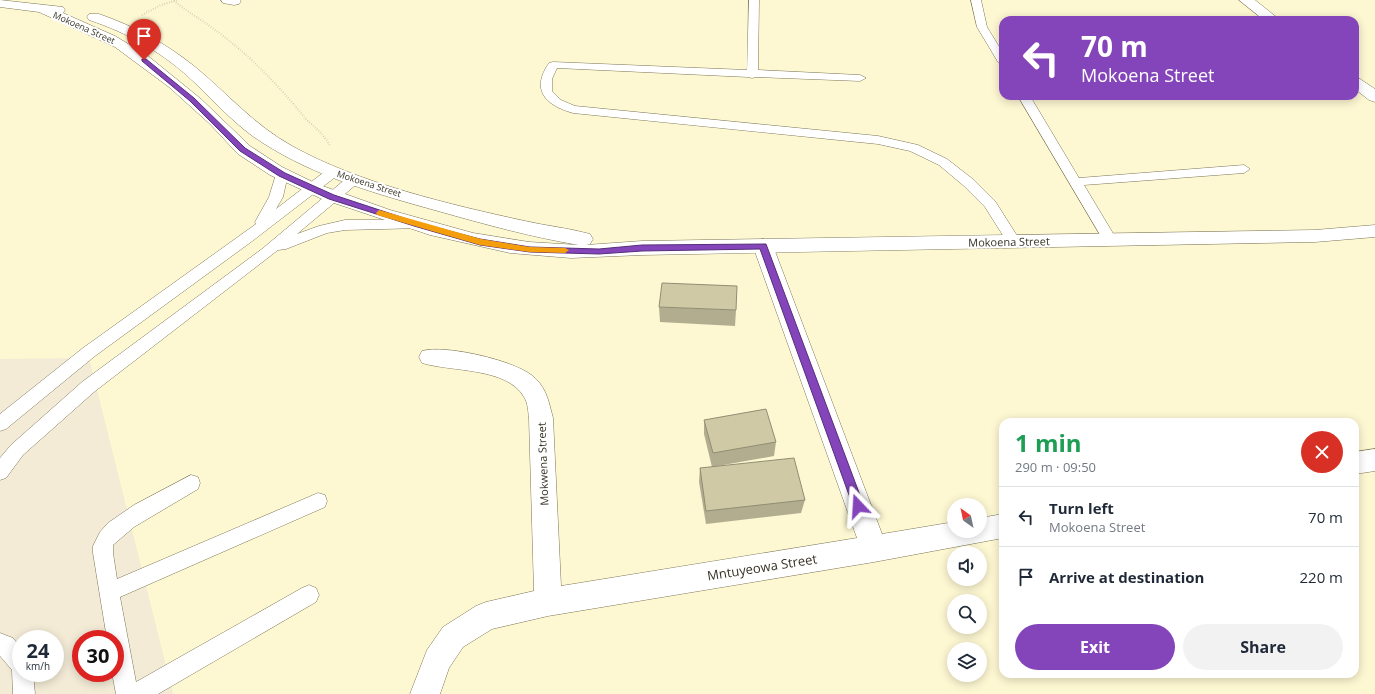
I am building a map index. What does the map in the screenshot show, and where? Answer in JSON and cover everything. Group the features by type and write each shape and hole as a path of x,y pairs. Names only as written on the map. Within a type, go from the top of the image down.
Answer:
{"main road":[{"path":"1246,0 1268,16"},
{"name":"Mokoena Street","path":"0,3 80,13 131,30 158,46 199,79 248,126 298,157 353,180 538,232 642,248"},
{"name":"Mokoena Street","path":"44,9 64,21 114,40 131,51 157,69 192,99 243,149 282,174 310,189 416,225 480,242 530,249 599,252 642,248 1315,236 1375,231"},
{"path":"1359,84 1373,93"},
{"path":"763,246 874,549"},
{"name":"Mokwena Street","path":"430,357 499,369 515,375 534,393 542,418 548,602"},
{"path":"1359,462 1375,460"},
{"path":"987,529 999,527"},
{"name":"Mntuyeowa Street","path":"425,694 437,660 453,636 486,616 548,602 947,536"}],"lane":[{"path":"752,74 754,0"},
{"path":"976,0 982,27 999,55"},
{"path":"860,78 553,65 546,79 547,92 556,103 573,109 878,140 914,148 943,162 969,183 990,204 1014,242"},
{"path":"1026,100 1110,240"},
{"path":"1076,182 1244,169"},
{"path":"0,424 89,352 246,240 310,189 334,172"},
{"path":"246,240 263,222 272,207 282,174"},
{"path":"0,472 17,450 88,387 267,252 353,180"},
{"path":"267,252 324,229 345,225 416,225"},
{"path":"127,694 103,545 106,538 118,526 191,483"},
{"path":"110,592 318,501"},
{"path":"137,694 309,594"},
{"path":"0,644 5,646 12,654"},
{"path":"23,682 24,694"}],"path":[{"path":"137,17 175,0 192,16 211,27 255,63 279,86 310,123 325,136 330,145 327,152 313,163"}],"shaded area":[{"path":"89,358 173,694 0,694 0,359"}],"building":[{"path":"662,283 737,286 736,310 659,307"},
{"path":"766,409 776,442 713,453 704,420"},
{"path":"794,458 805,500 706,511 700,468"}],"slow traffic":[{"path":"379,213 416,225 480,242 530,249 565,250"}],"route":[{"path":"144,60 157,69 192,99 243,149 282,174 310,189 331,197 416,225 480,242 530,249 599,252 642,248 763,246 858,506"}]}
